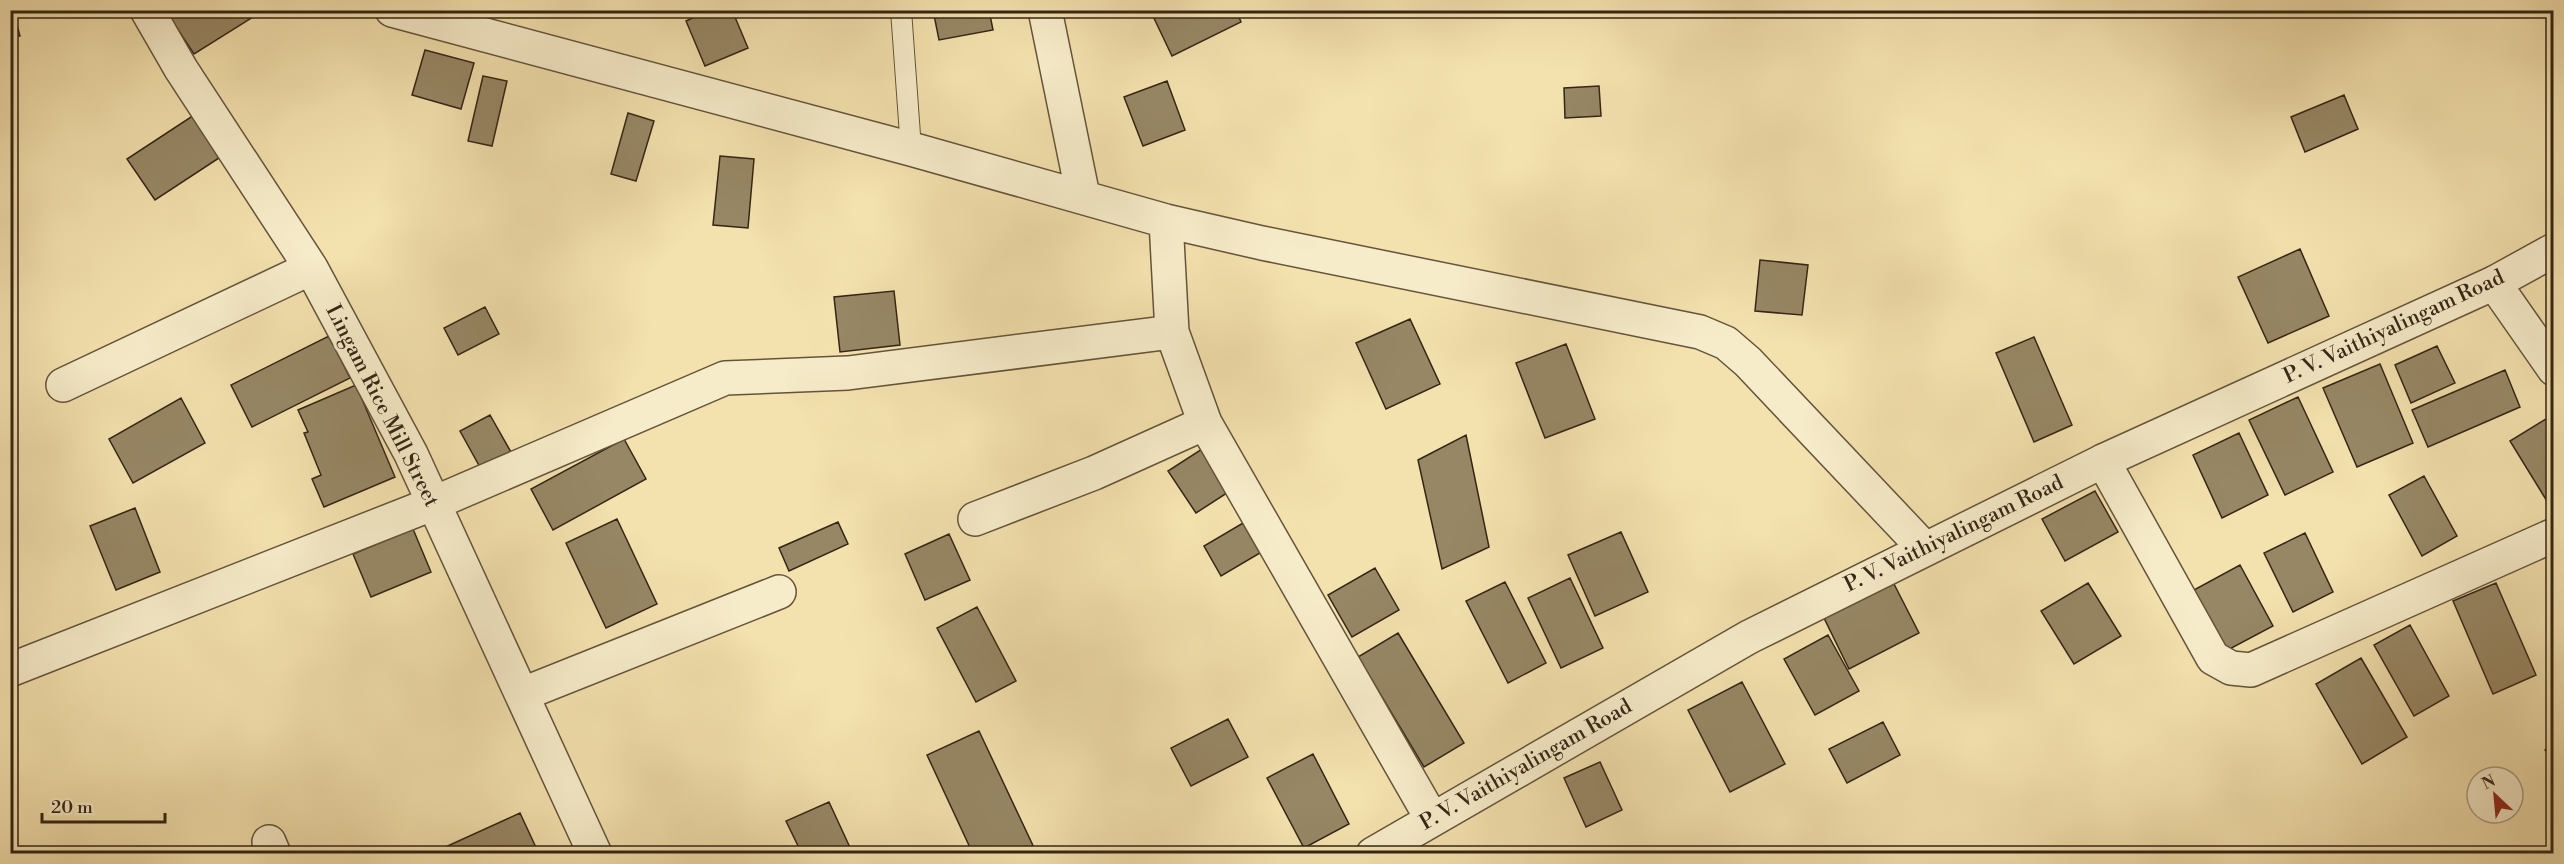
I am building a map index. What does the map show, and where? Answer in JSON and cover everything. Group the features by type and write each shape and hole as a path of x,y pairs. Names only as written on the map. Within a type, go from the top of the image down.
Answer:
{"street":[{"name":"Lingam Rice Mill Street","path":"147,10 181,69 311,268 411,454 432,504 596,854"},
{"path":"392,10 490,24 911,149 1166,221 1273,246 1700,332 1726,343 1748,362 1924,548"},
{"path":"1046,10 1083,196"},
{"path":"1166,221 1172,332 1205,423 1432,819"},
{"name":"P. V. Vaithiyalingam Road","path":"1373,854 1749,637 2103,461 2494,282 2553,250"},
{"path":"63,385 311,268"},
{"path":"2494,282 2553,369"},
{"path":"10,670 432,504 725,378 848,373 1172,332"},
{"path":"975,519 1094,473 1205,423"},
{"path":"2103,461 2213,658 2231,668 2251,670 2553,535"},
{"path":"523,694 779,592"}],"lane":[{"path":"901,10 911,149"}],"building":[{"path":"10,10 13,10 20,36 10,38"},
{"path":"165,10 264,10 194,54"},
{"path":"710,10 732,10 748,48 705,66 686,21"},
{"path":"933,10 989,10 993,30 939,40"},
{"path":"1159,10 1236,10 1241,22 1172,56 1152,14"},
{"path":"425,50 474,63 461,109 412,95"},
{"path":"483,76 507,81 492,146 468,141"},
{"path":"1167,81 1185,130 1143,146 1124,97"},
{"path":"1599,86 1601,116 1565,118 1564,88"},
{"path":"2344,95 2358,129 2305,152 2291,117"},
{"path":"628,113 654,121 636,181 611,174"},
{"path":"194,115 222,156 155,200 127,159"},
{"path":"720,156 754,159 748,228 713,225"},
{"path":"2300,249 2329,316 2268,343 2238,277"},
{"path":"1760,260 1808,265 1802,315 1755,311"},
{"path":"894,291 900,345 840,352 834,297"},
{"path":"485,307 499,334 458,355 444,328"},
{"path":"1410,319 1440,384 1386,409 1356,343"},
{"path":"329,336 350,378 252,427 231,385"},
{"path":"2034,337 2072,425 2034,442 1996,353"},
{"path":"1566,344 1595,419 1545,438 1516,363"},
{"path":"2437,346 2455,383 2411,403 2395,365"},
{"path":"2380,364 2413,443 2357,467 2323,388"},
{"path":"2505,370 2520,407 2428,447 2412,410"},
{"path":"356,385 395,477 324,507 312,479 321,475 304,433 308,432 298,410"},
{"path":"2298,397 2333,472 2285,495 2249,420"},
{"path":"181,398 205,443 133,483 109,439"},
{"path":"2554,414 2554,504 2550,506 2510,441"},
{"path":"490,415 516,461 486,478 460,431"},
{"path":"2239,433 2268,495 2222,518 2193,455"},
{"path":"1466,435 1489,547 1442,569 1418,460"},
{"path":"624,439 646,479 553,530 531,489"},
{"path":"1202,449 1230,491 1196,513 1168,471"},
{"path":"2424,476 2457,536 2422,556 2389,495"},
{"path":"2095,491 2118,532 2065,561 2042,519"},
{"path":"135,508 160,572 116,590 90,526"},
{"path":"617,519 657,604 606,628 566,543"},
{"path":"838,522 848,544 789,571 779,548"},
{"path":"1243,523 1260,553 1221,576 1204,546"},
{"path":"413,529 431,572 371,597 353,554"},
{"path":"1621,532 1648,592 1595,616 1568,555"},
{"path":"2305,533 2333,592 2293,612 2264,553"},
{"path":"949,534 970,580 925,600 905,554"},
{"path":"2240,565 2273,626 2224,652 2192,591"},
{"path":"1375,568 1399,610 1352,637 1328,595"},
{"path":"1570,578 1603,648 1561,668 1528,598"},
{"path":"1505,582 1546,663 1508,683 1466,601"},
{"path":"1893,582 1919,633 1849,669 1824,618"},
{"path":"2088,583 2121,636 2074,664 2041,611"},
{"path":"2496,583 2536,675 2493,694 2453,601"},
{"path":"977,607 1016,681 976,702 937,628"},
{"path":"2410,625 2449,696 2414,716 2374,645"},
{"path":"1398,633 1464,743 1424,767 1358,657"},
{"path":"1828,635 1859,691 1815,715 1784,659"},
{"path":"2361,658 2407,737 2362,764 2316,684"},
{"path":"1742,682 1785,764 1730,792 1688,710"},
{"path":"1228,719 1248,757 1191,786 1171,748"},
{"path":"1883,722 1900,755 1847,783 1829,749"},
{"path":"979,731 1037,854 973,854 927,755"},
{"path":"2554,744 2554,762 2545,750"},
{"path":"1313,754 1349,824 1304,848 1267,778"},
{"path":"1600,762 1622,810 1586,827 1564,778"},
{"path":"829,802 853,854 802,854 786,821"},
{"path":"520,813 539,854 430,854"}]}
